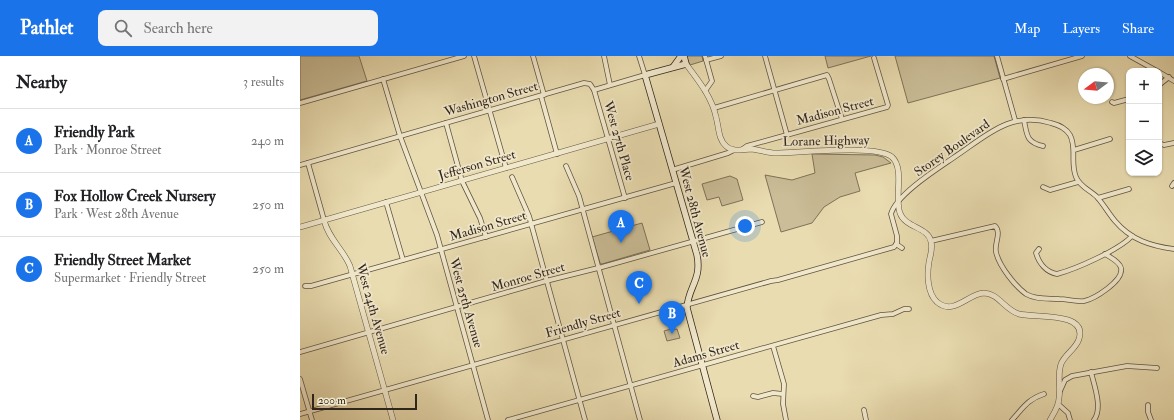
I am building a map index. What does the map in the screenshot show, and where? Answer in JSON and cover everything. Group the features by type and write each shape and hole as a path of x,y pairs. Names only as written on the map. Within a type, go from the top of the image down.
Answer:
{"main road":[{"path":"645,75 686,64 682,56 673,67"},
{"path":"650,91 650,78 655,72"},
{"name":"West 28th Avenue","path":"645,75 698,259 696,281 689,295 688,304 690,319 717,420"}],"street":[{"path":"300,103 464,56"},
{"path":"474,56 506,168"},
{"path":"533,56 557,154"},
{"name":"West 27th Place","path":"604,56 610,85"},
{"name":"West 28th Avenue","path":"639,56 645,75"},
{"path":"705,91 712,81 705,58 721,56"},
{"path":"765,56 787,135"},
{"path":"997,56 1015,120"},
{"path":"1003,79 1082,56"},
{"path":"1130,56 1152,68"},
{"name":"Madison Street","path":"740,150 747,146 887,108 888,105 874,58"},
{"path":"686,64 705,91 714,108 722,141 734,150"},
{"path":"1162,73 1174,81"},
{"path":"594,90 645,75"},
{"path":"714,108 826,75 828,76 842,119"},
{"path":"1162,83 1169,77"},
{"name":"West 25th Avenue","path":"383,79 400,136 441,249 488,420"},
{"name":"Washington Street","path":"300,165 586,83 590,84 594,90"},
{"name":"West 27th Place","path":"594,90 625,198"},
{"path":"1114,103 1126,100"},
{"name":"Storey Boulevard","path":"898,202 925,177 998,128 1015,120 1037,119 1063,127 1071,138 1074,150 1073,167 1078,182"},
{"path":"1024,120 1030,140 1034,144 1043,146"},
{"path":"446,123 462,181 480,218 486,236"},
{"name":"Jefferson Street","path":"300,227 659,124"},
{"path":"1074,150 1110,139"},
{"path":"1162,144 1174,143"},
{"path":"672,170 734,150"},
{"name":"Lorane Highway","path":"734,150 755,150 773,153 838,150 882,152 892,157 897,167 899,211 904,220 923,232 931,241"},
{"name":"West 24th Avenue","path":"308,163 330,236 348,260 353,274 393,420"},
{"path":"566,166 577,191 640,420"},
{"path":"512,177 531,224 585,420"},
{"path":"1043,187 1050,190 1078,182 1098,198 1120,226 1132,236 1146,243 1174,249"},
{"name":"Madison Street","path":"305,286 311,286 676,184"},
{"path":"1098,198 1129,188"},
{"path":"386,202 403,260"},
{"path":"898,202 891,214 897,236 896,244 902,248"},
{"name":"Monroe Street","path":"300,352 546,281 762,222"},
{"path":"1050,420 1058,404 1059,374 1062,362 1080,338 1080,331 1076,324 1068,319 1018,314 1009,309 994,296 986,293 976,295 955,306 942,305 931,293 929,283 928,265 932,250 931,241 994,226 997,228 999,233 996,245 997,254 1004,269 1022,290 1032,297 1077,302 1089,300 1100,294 1115,281 1120,273 1121,270 1119,264 1105,254"},
{"path":"1039,249 1036,253 1041,264 1050,272 1057,274 1105,254 1126,242 1132,236"},
{"name":"Friendly Street","path":"300,414 614,324 778,280 860,255 890,248 896,244"},
{"name":"Adams Street","path":"508,420 881,315 893,314 904,309 909,309"},
{"path":"773,346 784,384 783,405 786,420"},
{"path":"1059,391 1064,382 1069,378 1090,372 1127,366 1157,368"},
{"path":"1090,372 1097,393 1097,416 1094,420"},
{"path":"300,380 312,420"},
{"path":"753,396 758,398 772,394 783,394"},
{"path":"1012,420 1035,396 1044,394"},
{"path":"1058,404 1068,413 1070,420"},
{"path":"1148,404 1148,412 1151,420"},
{"path":"864,410 866,420"}],"shaded area":[{"path":"300,56 359,56 367,81 300,100"},
{"path":"686,56 702,56 703,61 690,65"},
{"path":"825,56 871,56 828,68"},
{"path":"895,56 994,56 1000,78 908,103"},
{"path":"812,154 875,155 883,157 891,163 855,173 860,191 840,197 824,207 812,223 781,232 765,175 792,180 815,173"},
{"path":"730,176 737,179 743,200 722,206 719,197 707,200 702,184"},
{"path":"642,223 650,250 602,264 600,263 592,237"},
{"path":"677,329 680,338 667,341 664,331"}],"place":[{"name":"Friendly Park","path":"621,243"},
{"name":"Friendly Street Market","path":"639,304"},
{"name":"Fox Hollow Creek Nursery","path":"672,334"}]}
